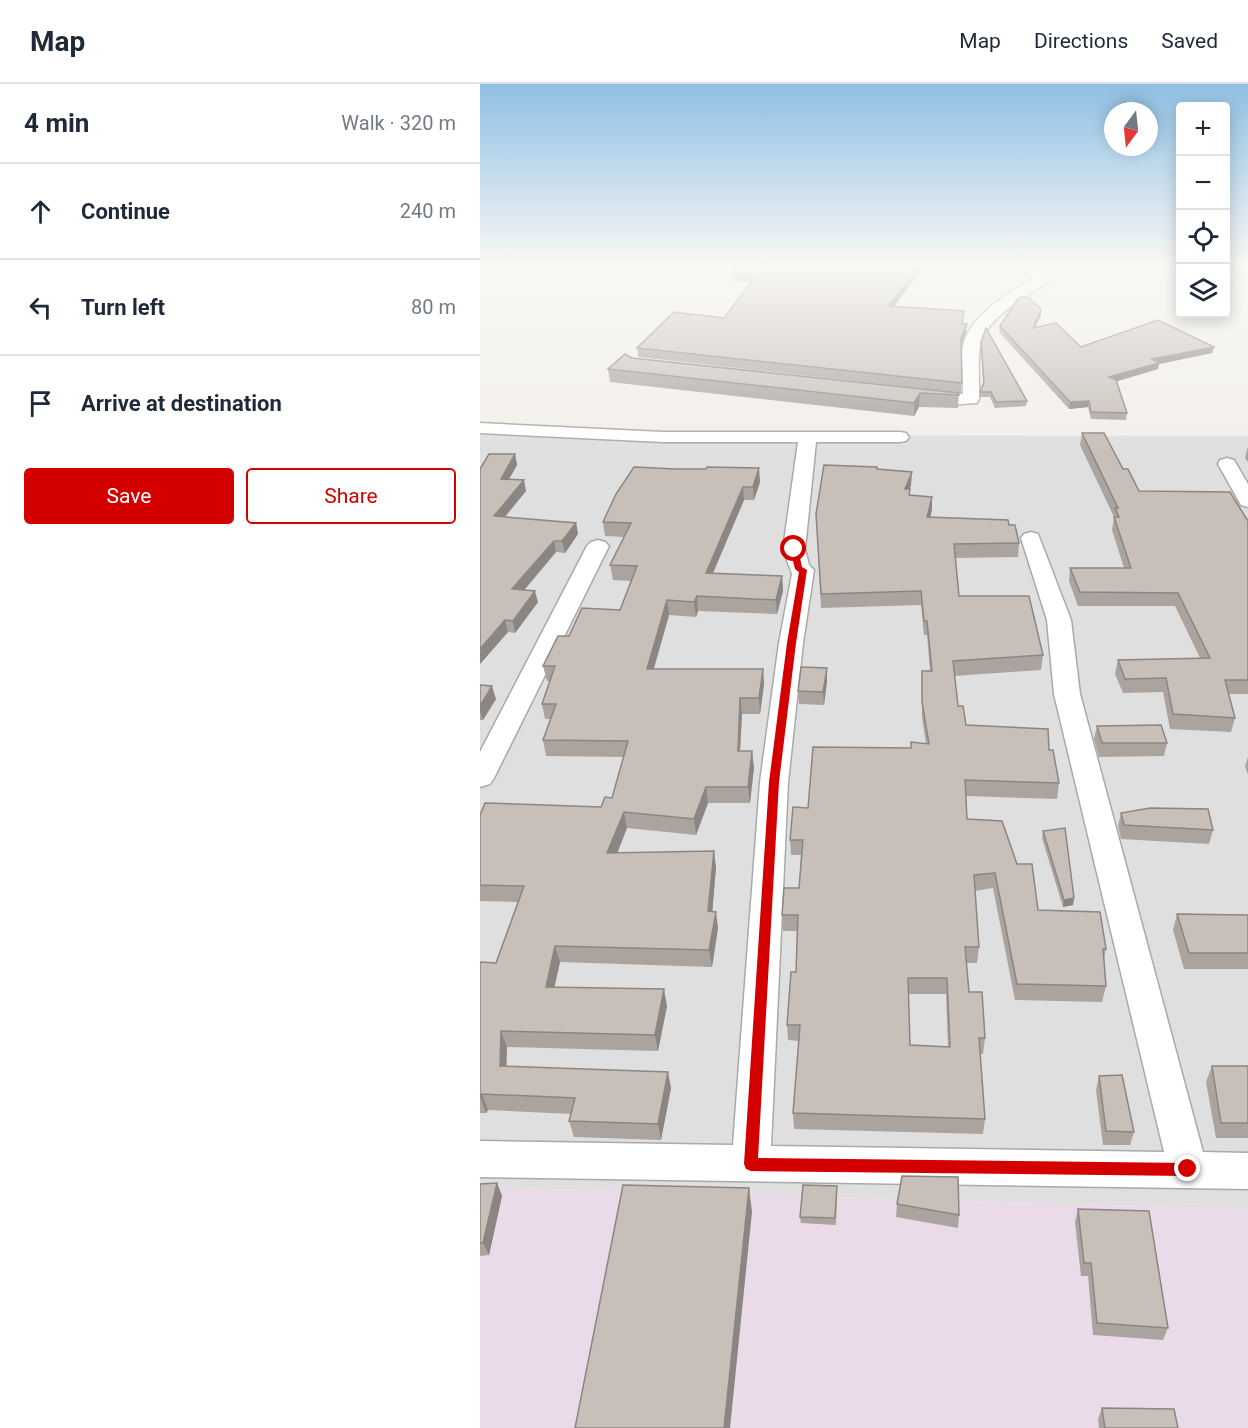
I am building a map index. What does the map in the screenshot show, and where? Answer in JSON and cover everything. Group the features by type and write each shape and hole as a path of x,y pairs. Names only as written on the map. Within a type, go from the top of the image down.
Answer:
{"street":[{"path":"912,396 948,400 971,399 972,340 982,327"},
{"path":"480,428 663,437 900,437"},
{"path":"751,1164 774,782 791,643 803,570 798,569 794,549 808,436"},
{"path":"1227,464 1248,501"},
{"path":"1031,538 1059,620 1067,694 1188,1169"},
{"path":"480,778 598,546"},
{"path":"480,1159 1248,1171"}],"shaded area":[{"path":"480,428 698,435 1248,436 1248,1209 480,1187"},
{"path":"480,1187 1248,1209 1248,1428 480,1428"}],"building":[{"path":"659,327 966,327 961,338 962,383 637,348"},
{"path":"1001,327 1060,327 1081,347 1139,327 1172,327 1214,347 1152,359 1159,363 1109,377 1116,380 1127,413 1091,412 1089,401 1070,402"},
{"path":"986,328 1027,401 996,402 991,392 980,392 984,382 981,342"},
{"path":"625,354 632,358 959,393 959,395 920,393 914,403 608,369"},
{"path":"1082,433 1104,433 1123,469 1128,469 1139,491 1230,492 1248,521 1248,680 1225,680 1235,718 1173,714 1166,678 1125,679 1118,660 1210,658 1178,593 1080,592 1070,568 1131,568 1114,517 1119,517 1115,508 1118,508"},
{"path":"489,454 515,454 501,479 524,480 494,516 576,523 562,541 554,541 512,589 535,591 513,621 505,620 480,649 480,469"},
{"path":"824,465 877,467 877,469 912,472 905,489 910,489 909,495 932,497 927,517 1008,520 1009,525 1015,525 1019,543 954,544 959,596 1029,596 1043,655 953,661 958,706 963,706 966,725 1048,729 1049,750 1053,750 1059,783 965,780 967,819 1002,821 1017,864 1032,864 1038,910 1100,912 1106,949 1103,949 1106,986 1017,984 995,873 974,875 979,947 965,947 969,992 982,992 985,1038 979,1038 985,1119 793,1113 800,1025 787,1025 791,972 796,972 798,915 782,915 784,888 799,888 803,840 790,840 793,807 808,808 813,747 911,748 911,742 929,744 922,702 922,671 932,671 927,621 924,621 921,591 821,594 816,514","holes":["908,978 947,978 950,1047 910,1045"]},
{"path":"634,467 759,468 753,487 743,487 706,573 782,576 776,600 697,596 694,602 667,600 647,669 763,669 759,698 740,698 738,751 752,751 748,787 706,787 694,819 624,812 607,853 714,851 708,911 716,912 709,950 555,946 546,987 664,989 655,1035 501,1031 500,1066 668,1072 658,1124 569,1121 575,1098 482,1094 480,1097 480,962 496,963 524,886 480,885 480,815 485,803 601,807 605,797 612,798 628,741 543,740 556,704 542,704 555,666 543,666 558,636 569,636 582,608 620,610 637,566 610,565 631,523 603,522 616,494"},
{"path":"801,667 827,668 823,692 798,691"},
{"path":"480,685 492,686 480,706"},
{"path":"1161,725 1167,743 1102,743 1097,726"},
{"path":"1150,808 1208,809 1213,830 1124,825 1121,813"},
{"path":"1065,828 1074,898 1064,900 1043,831"},
{"path":"1177,914 1248,915 1248,953 1189,953"},
{"path":"1212,1066 1248,1066 1248,1123 1221,1123"},
{"path":"1122,1075 1134,1132 1106,1131 1099,1076"},
{"path":"902,1176 958,1177 959,1215 897,1204"},
{"path":"497,1183 483,1243 480,1243 480,1184"},
{"path":"623,1185 749,1188 724,1428 575,1428"},
{"path":"803,1185 837,1186 835,1218 800,1217"},
{"path":"1078,1209 1149,1211 1168,1328 1097,1323 1091,1263 1084,1263"},
{"path":"1102,1408 1174,1409 1178,1428 1105,1428"}],"route":[{"path":"794,549 798,569 803,570 791,643 774,782 751,1164 1188,1169"}]}
